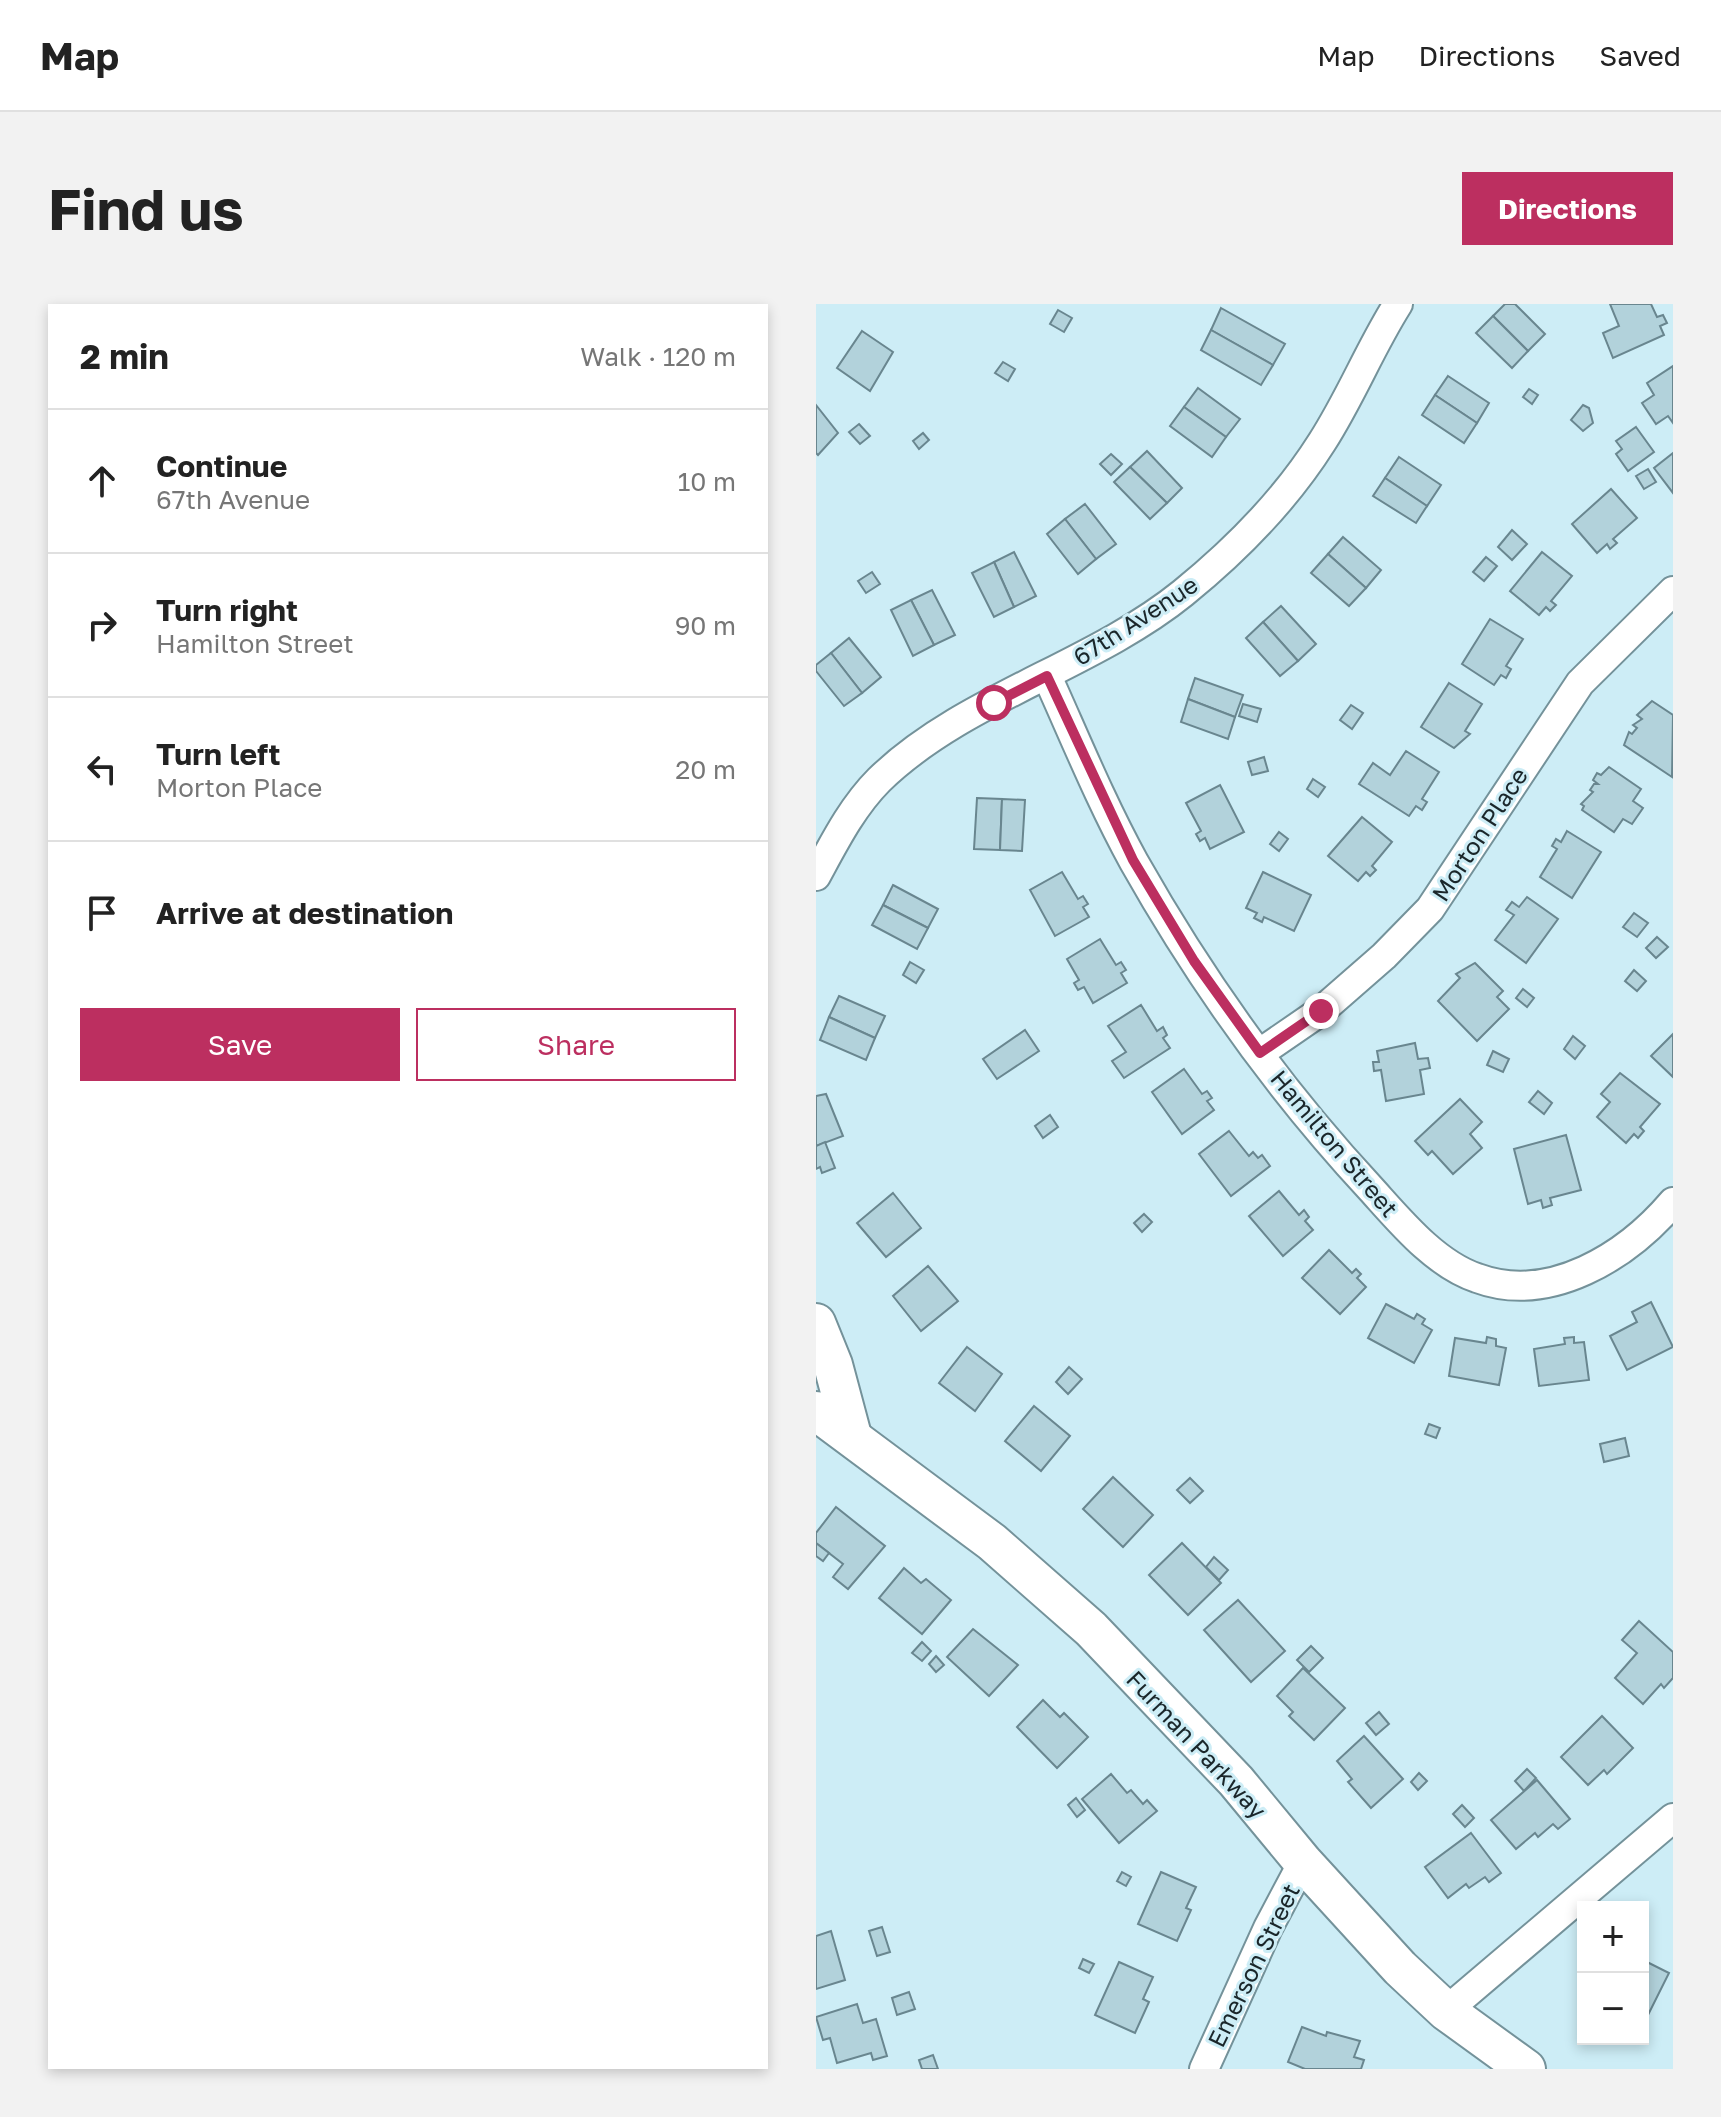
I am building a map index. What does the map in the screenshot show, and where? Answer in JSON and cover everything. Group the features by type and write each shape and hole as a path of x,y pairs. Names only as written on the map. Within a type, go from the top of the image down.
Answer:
{"street":[{"name":"67th Avenue","path":"816,876 843,827 879,781 924,745 1121,635 1181,595 1258,522 1293,483 1322,442 1398,304"},
{"name":"Morton Place","path":"1260,1053 1321,1011 1430,909 1580,683 1673,591"},
{"name":"Hamilton Street","path":"1047,676 1133,860 1194,961 1260,1053 1342,1158 1438,1256 1475,1278 1509,1285 1582,1273 1634,1242 1673,1202"},
{"path":"816,1323 833,1365 852,1436"},
{"name":"Furman Parkway","path":"816,1411 992,1542 1091,1629 1236,1781 1303,1862 1400,1968 1446,2011 1526,2069"},
{"path":"1446,2011 1673,1818"},
{"name":"Emerson Street","path":"1204,2069 1268,1928 1303,1862"}],"building":[{"path":"1505,304 1515,304 1545,334 1528,351 1493,316"},
{"path":"1610,304 1651,304 1657,317 1663,315 1667,323 1660,326 1664,335 1613,358 1603,333 1619,326"},
{"path":"1221,308 1285,344 1273,365 1211,330"},
{"path":"1058,310 1072,318 1064,332 1050,324"},
{"path":"1493,316 1528,351 1512,368 1476,333"},
{"path":"1211,330 1273,365 1261,385 1201,350"},
{"path":"862,331 893,352 870,391 837,368"},
{"path":"1003,362 1015,369 1008,381 995,373"},
{"path":"1673,366 1673,423 1668,416 1656,424 1642,403 1654,395 1647,383"},
{"path":"1448,376 1489,403 1477,423 1435,395"},
{"path":"1198,388 1240,419 1226,437 1184,407"},
{"path":"1529,389 1538,395 1532,404 1523,397"},
{"path":"1435,395 1477,423 1464,443 1422,415"},
{"path":"816,405 838,433 818,455 816,453"},
{"path":"1583,405 1589,408 1593,423 1583,431 1571,420"},
{"path":"1184,407 1226,437 1212,457 1170,426"},
{"path":"859,424 870,436 860,444 849,432"},
{"path":"1636,427 1654,452 1628,471 1616,454 1622,449 1616,441"},
{"path":"923,433 929,440 919,449 913,441"},
{"path":"1147,451 1182,488 1167,503 1130,467"},
{"path":"1673,453 1673,493 1654,468"},
{"path":"1111,454 1122,464 1111,475 1100,464"},
{"path":"1399,457 1441,485 1427,506 1385,478"},
{"path":"1130,467 1167,503 1150,519 1114,482"},
{"path":"1648,469 1656,482 1644,489 1636,476"},
{"path":"1385,478 1427,506 1416,523 1373,496"},
{"path":"1611,489 1637,518 1613,539 1617,543 1610,549 1607,544 1597,553 1572,524"},
{"path":"1085,504 1116,544 1096,559 1065,519"},
{"path":"1065,519 1096,559 1078,574 1047,534"},
{"path":"1512,530 1527,544 1512,560 1498,547"},
{"path":"1343,537 1381,570 1366,588 1328,554"},
{"path":"1014,552 1036,596 1014,607 994,562"},
{"path":"1542,552 1572,576 1551,601 1556,605 1550,611 1546,607 1539,615 1510,591"},
{"path":"1328,554 1366,588 1349,606 1311,573"},
{"path":"1486,557 1497,566 1484,581 1473,572"},
{"path":"994,562 1014,607 994,617 972,573"},
{"path":"872,572 880,584 866,593 858,581"},
{"path":"932,590 955,635 934,645 911,600"},
{"path":"911,600 934,645 913,656 891,610"},
{"path":"1281,606 1316,644 1298,661 1263,622"},
{"path":"1490,619 1523,639 1506,666 1511,669 1506,678 1501,675 1494,685 1462,664"},
{"path":"1263,622 1298,661 1280,676 1246,638"},
{"path":"849,638 881,677 862,693 831,653"},
{"path":"831,653 862,693 844,706 816,671 816,665"},
{"path":"1195,678 1243,695 1235,717 1188,699"},
{"path":"1449,683 1482,704 1465,731 1470,734 1454,748 1421,727"},
{"path":"1188,699 1235,717 1228,739 1181,722"},
{"path":"1652,701 1673,715 1672,777 1624,745 1629,732 1632,734 1637,728 1633,725 1642,719 1637,715"},
{"path":"1243,704 1261,709 1257,722 1239,716"},
{"path":"1351,705 1363,713 1352,729 1340,720"},
{"path":"1406,751 1439,772 1422,799 1427,802 1422,810 1416,806 1409,816 1359,784 1373,763 1390,775"},
{"path":"1264,757 1268,771 1252,775 1248,762"},
{"path":"1609,767 1641,789 1633,801 1643,808 1632,824 1623,819 1614,832 1582,810 1584,806 1581,804 1593,792 1590,790 1594,784 1598,784 1593,780 1597,773 1601,775"},
{"path":"1313,779 1325,787 1318,797 1307,789"},
{"path":"1220,785 1244,832 1210,849 1205,838 1200,841 1196,834 1201,831 1186,803"},
{"path":"977,798 1002,799 1000,850 974,849"},
{"path":"1002,799 1025,800 1022,851 1000,850"},
{"path":"1362,817 1392,842 1372,866 1376,870 1370,876 1366,872 1358,881 1328,856"},
{"path":"1567,831 1601,852 1572,898 1540,877 1557,849 1552,846 1556,839 1561,842"},
{"path":"1279,832 1288,839 1279,851 1270,844"},
{"path":"1062,872 1078,899 1083,896 1088,904 1083,907 1089,917 1055,936 1030,890"},
{"path":"1263,872 1311,895 1294,931 1264,917 1262,922 1254,918 1257,913 1246,908"},
{"path":"893,885 938,909 928,928 883,905"},
{"path":"1527,897 1558,919 1526,963 1495,940 1514,915 1506,910 1512,902 1519,907"},
{"path":"883,905 928,928 917,949 872,925"},
{"path":"1634,913 1648,923 1637,937 1623,927"},
{"path":"1657,937 1668,947 1656,958 1646,948"},
{"path":"1100,939 1116,965 1121,962 1126,970 1121,973 1127,983 1093,1003 1084,987 1078,990 1074,983 1079,980 1067,959"},
{"path":"910,962 924,970 916,983 903,975"},
{"path":"1475,963 1503,991 1497,997 1509,1009 1477,1041 1438,1001 1460,978 1456,974"},
{"path":"1634,970 1646,981 1637,991 1625,981"},
{"path":"1523,989 1534,998 1527,1007 1516,998"},
{"path":"839,996 885,1016 875,1038 829,1017"},
{"path":"1141,1005 1157,1031 1163,1027 1167,1035 1163,1038 1170,1048 1124,1078 1112,1061 1126,1052 1108,1026"},
{"path":"829,1017 875,1038 866,1060 820,1040"},
{"path":"1025,1030 1039,1051 997,1079 983,1059"},
{"path":"1673,1034 1673,1077 1651,1056"},
{"path":"1573,1036 1585,1046 1575,1059 1564,1049"},
{"path":"1415,1043 1418,1059 1428,1058 1430,1068 1420,1070 1424,1094 1386,1101 1381,1070 1374,1071 1373,1062 1379,1062 1377,1051"},
{"path":"1493,1051 1509,1059 1503,1072 1487,1065"},
{"path":"1184,1069 1202,1094 1207,1091 1212,1098 1207,1101 1214,1110 1182,1134 1152,1092"},
{"path":"1620,1073 1660,1104 1640,1127 1644,1131 1638,1138 1634,1134 1626,1143 1597,1117 1610,1102 1601,1094"},
{"path":"1538,1091 1552,1103 1544,1114 1529,1102"},
{"path":"826,1094 843,1136 816,1146 816,1096"},
{"path":"1460,1099 1482,1122 1470,1134 1482,1148 1453,1174 1432,1151 1428,1155 1415,1141"},
{"path":"1050,1115 1058,1127 1043,1138 1035,1126"},
{"path":"1229,1131 1249,1156 1253,1152 1258,1158 1262,1155 1270,1166 1231,1196 1199,1154"},
{"path":"1566,1135 1581,1190 1550,1198 1552,1205 1543,1208 1541,1200 1528,1204 1514,1149"},
{"path":"825,1142 835,1168 822,1173 820,1167 816,1169 816,1146"},
{"path":"1279,1191 1299,1215 1304,1210 1309,1217 1305,1221 1313,1230 1283,1256 1249,1216"},
{"path":"893,1193 921,1228 886,1257 857,1223"},
{"path":"1144,1214 1152,1222 1142,1232 1134,1223"},
{"path":"1329,1250 1352,1273 1356,1269 1361,1274 1357,1278 1366,1287 1340,1314 1302,1278"},
{"path":"928,1266 958,1301 921,1331 893,1296"},
{"path":"1651,1302 1673,1347 1627,1370 1610,1336 1637,1322 1632,1312"},
{"path":"1386,1304 1414,1319 1417,1314 1425,1319 1422,1324 1432,1330 1414,1363 1368,1338"},
{"path":"1487,1337 1496,1339 1496,1346 1506,1348 1499,1385 1449,1376 1455,1338 1486,1343"},
{"path":"1574,1337 1574,1343 1584,1342 1589,1380 1539,1386 1534,1349 1565,1344 1564,1338"},
{"path":"967,1347 1002,1374 975,1411 939,1383"},
{"path":"1069,1367 1082,1379 1068,1394 1056,1382"},
{"path":"1034,1406 1070,1436 1041,1471 1005,1441"},
{"path":"1429,1424 1440,1428 1436,1438 1425,1434"},
{"path":"1625,1438 1629,1456 1604,1462 1600,1444"},
{"path":"1113,1477 1153,1515 1123,1547 1083,1509"},
{"path":"1190,1478 1203,1491 1190,1503 1177,1490"},
{"path":"836,1507 885,1546 848,1589 833,1577 843,1564 816,1543 816,1533"},
{"path":"816,1543 829,1553 823,1561 816,1556"},
{"path":"1182,1543 1221,1583 1188,1615 1149,1575"},
{"path":"1214,1557 1228,1570 1219,1580 1206,1567"},
{"path":"904,1568 921,1583 926,1579 951,1600 922,1634 879,1598"},
{"path":"1238,1600 1285,1651 1251,1682 1204,1630"},
{"path":"1639,1621 1673,1652 1673,1678 1664,1688 1661,1684 1643,1704 1615,1678 1637,1653 1622,1640"},
{"path":"973,1629 1018,1665 989,1696 947,1657"},
{"path":"922,1642 931,1651 922,1661 912,1653"},
{"path":"1311,1646 1323,1658 1309,1672 1297,1660"},
{"path":"936,1656 944,1665 936,1672 929,1664"},
{"path":"1303,1668 1345,1708 1314,1740 1289,1716 1293,1712 1277,1696"},
{"path":"1043,1700 1060,1717 1064,1713 1088,1737 1057,1768 1017,1727"},
{"path":"1379,1712 1389,1724 1376,1735 1366,1723"},
{"path":"1602,1716 1633,1748 1607,1774 1604,1770 1588,1785 1561,1757"},
{"path":"1364,1736 1403,1779 1371,1808 1348,1782 1352,1779 1337,1761"},
{"path":"1527,1769 1536,1778 1524,1791 1515,1781"},
{"path":"1419,1773 1427,1781 1418,1790 1411,1782"},
{"path":"1111,1774 1127,1793 1131,1790 1143,1804 1147,1800 1157,1811 1119,1843 1082,1799"},
{"path":"1537,1780 1570,1819 1558,1829 1553,1824 1538,1837 1535,1833 1516,1849 1491,1820"},
{"path":"1076,1798 1085,1810 1077,1817 1068,1805"},
{"path":"1462,1805 1474,1818 1465,1827 1453,1814"},
{"path":"1471,1833 1501,1873 1489,1882 1485,1877 1469,1888 1466,1884 1448,1898 1425,1867"},
{"path":"1122,1872 1131,1877 1126,1886 1117,1881"},
{"path":"1161,1872 1196,1887 1186,1908 1191,1910 1177,1941 1138,1924"},
{"path":"882,1927 890,1952 877,1956 869,1931"},
{"path":"831,1931 845,1980 816,1989 816,1936"},
{"path":"1083,1959 1094,1964 1089,1973 1079,1968"},
{"path":"1119,1962 1153,1977 1143,1999 1149,2002 1135,2033 1095,2015"},
{"path":"1649,1963 1669,1973 1649,2013"},
{"path":"909,1992 915,2009 897,2015 892,1998"},
{"path":"857,2004 863,2023 876,2019 887,2056 873,2060 871,2053 837,2063 830,2038 823,2040 816,2017"},
{"path":"1302,2027 1326,2036 1327,2032 1360,2041 1354,2057 1364,2060 1361,2069 1305,2069 1288,2062"},
{"path":"933,2055 938,2069 922,2069 919,2060"}],"route":[{"path":"994,703 1047,676 1133,860 1194,961 1260,1053 1321,1011"}]}
